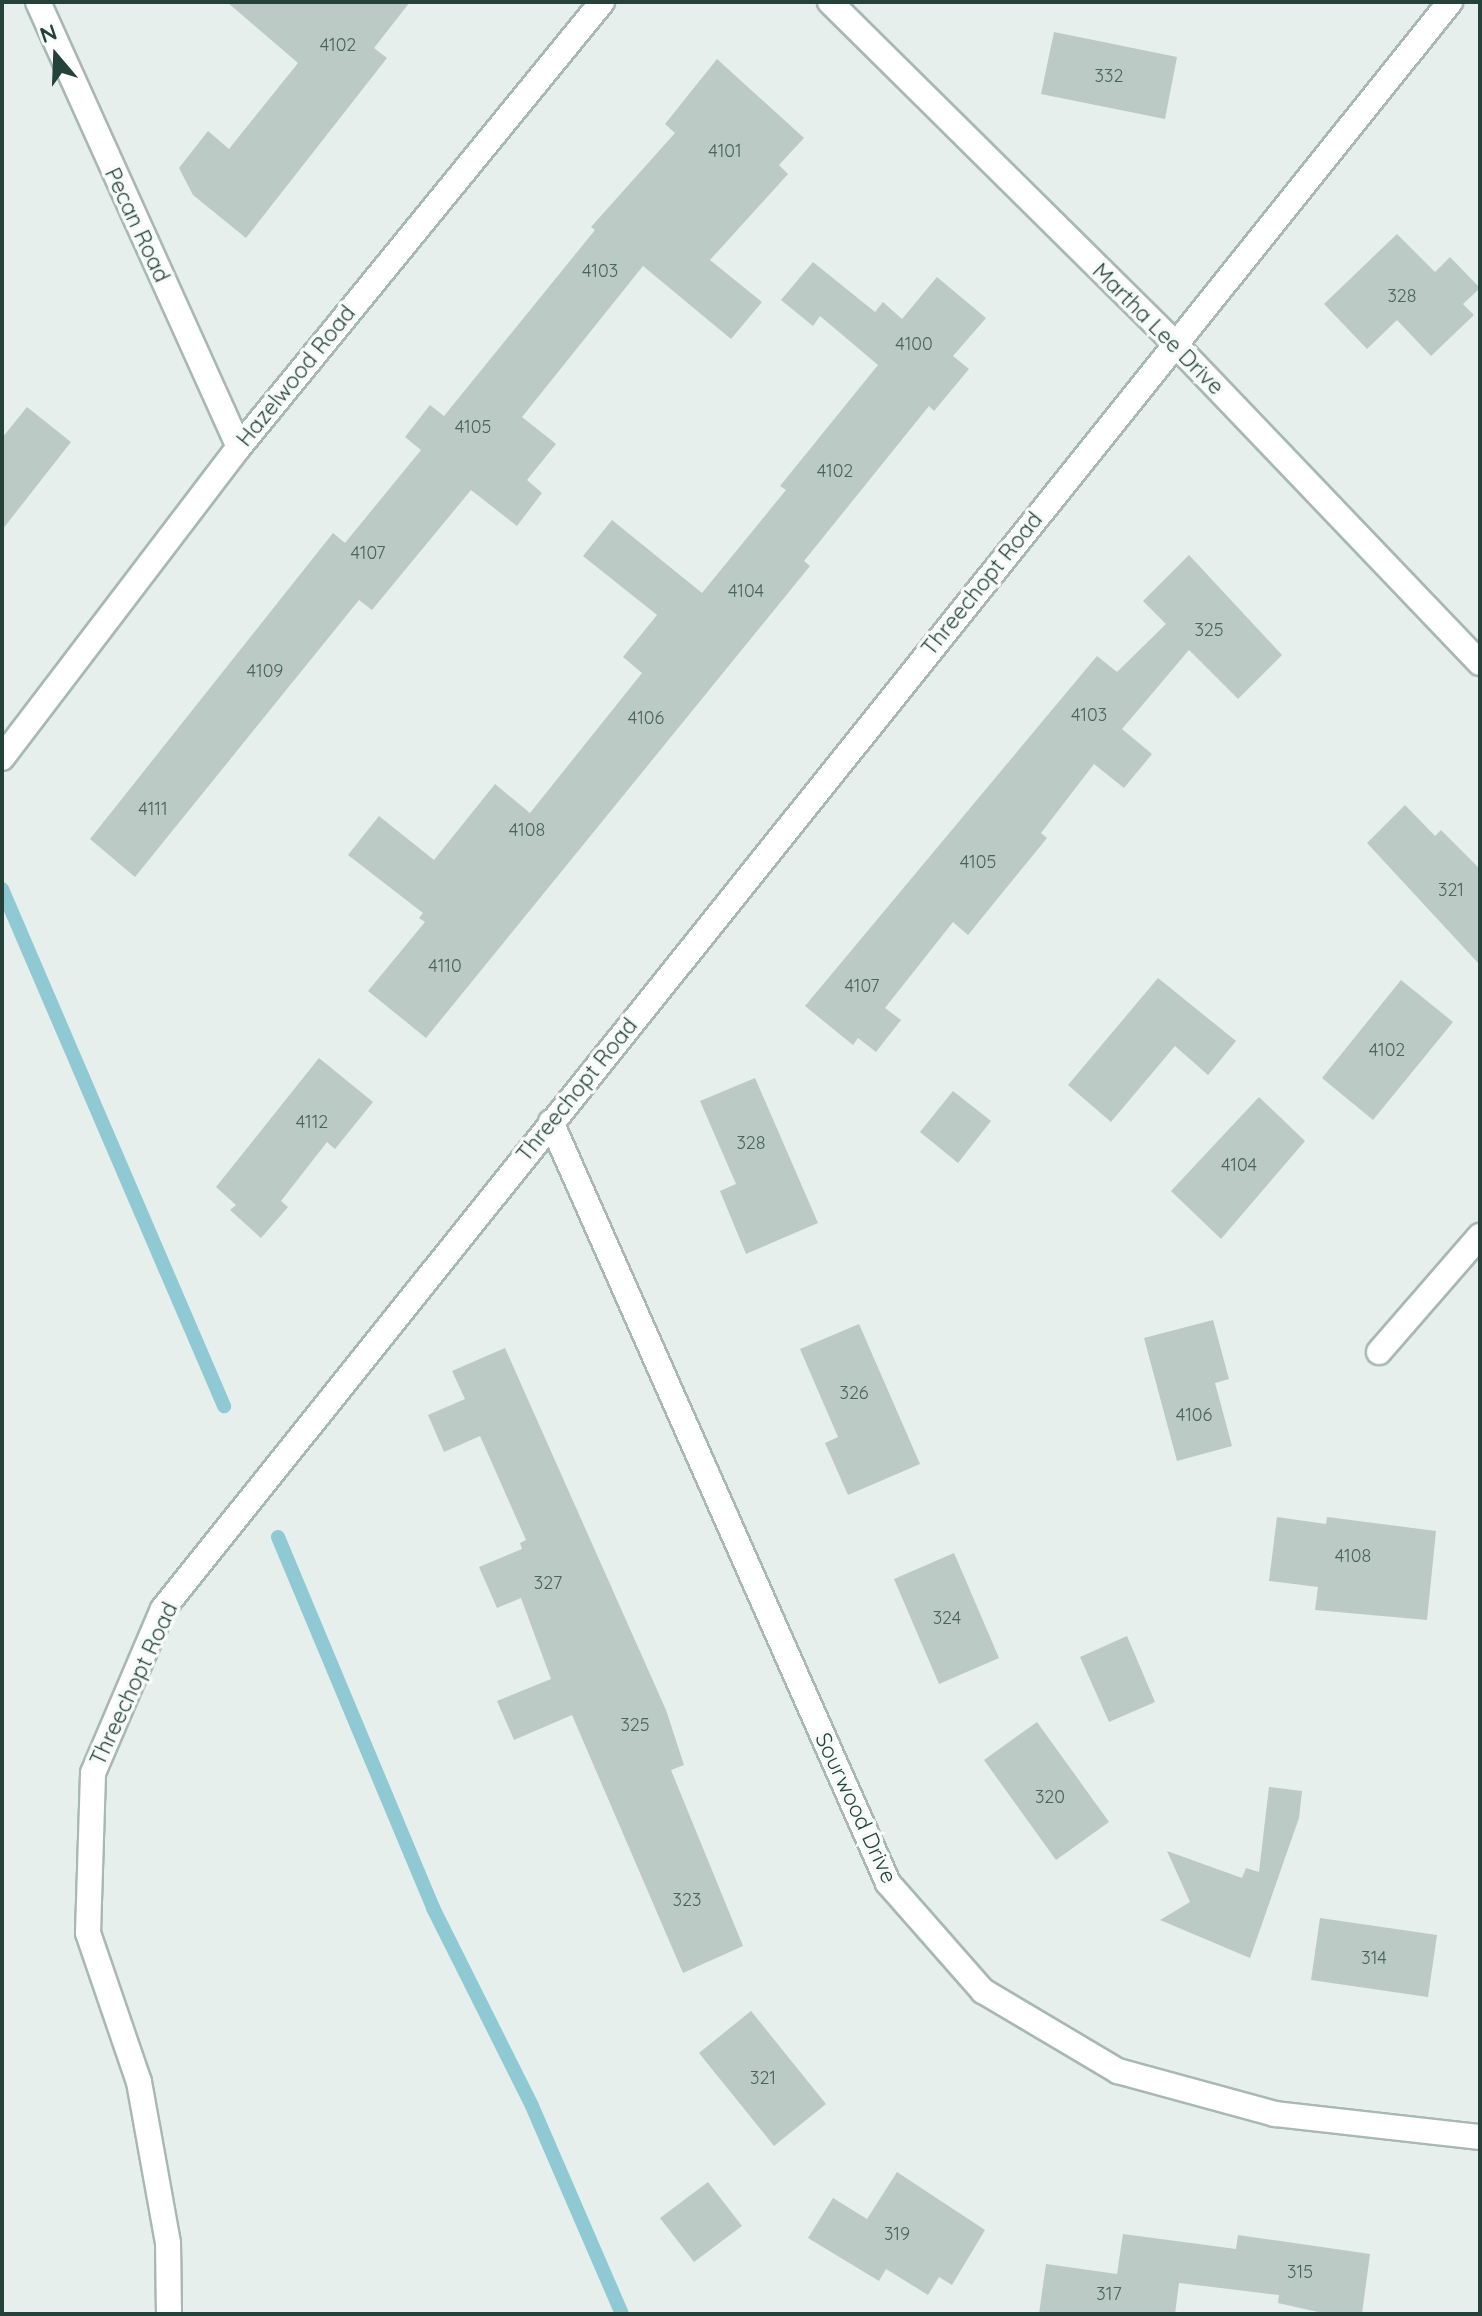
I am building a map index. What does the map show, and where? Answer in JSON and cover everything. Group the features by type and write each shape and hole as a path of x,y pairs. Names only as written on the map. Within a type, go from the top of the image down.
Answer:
{"street":[{"name":"Pecan Road","path":"38,2 239,447"},
{"name":"Hazelwood Road","path":"2,758 239,447 602,2"},
{"name":"Martha Lee Drive","path":"830,2 1175,344 1480,663"},
{"name":"Threechopt Road","path":"169,2314 168,2243 139,2082 88,1933 93,1773 163,1609 1450,2"},
{"name":"Sourwood Drive","path":"551,1122 888,1883 983,1991 1118,2071 1275,2114 1480,2137"},
{"path":"1379,1352 1480,1236"}],"building":[{"path":"227,2 410,2 374,48 387,58 246,238 193,195 179,168 208,131 229,149 298,63"},
{"path":"1054,32 1177,57 1165,119 1041,94"},
{"path":"717,59 804,138 779,165 788,174 710,260 762,302 731,339 643,266 522,417 556,444 527,480 542,493 517,526 471,490 372,610 359,600 135,877 90,839 333,533 345,543 421,450 405,437 430,405 444,416 595,230 591,227 675,133 665,124"},
{"path":"1397,234 1435,272 1450,257 1480,288 1463,304 1474,315 1431,356 1397,320 1367,349 1324,304"},
{"path":"813,262 875,312 883,302 902,319 937,277 986,318 953,356 969,369 934,411 929,406 804,561 810,566 426,1038 368,991 425,922 419,918 423,913 348,855 379,816 434,860 495,784 530,813 642,673 623,657 657,615 583,556 612,520 702,593 786,490 780,486 878,365 820,316 813,326 781,300"},
{"path":"27,407 71,442 2,530 2,438"},
{"path":"1189,555 1282,655 1238,699 1189,650 1122,729 1152,754 1124,788 1094,764 1041,833 1047,838 968,935 953,922 885,1008 901,1020 876,1052 858,1038 853,1045 805,1006 1097,656 1117,672 1166,624 1143,601"},
{"path":"1405,805 1435,836 1441,830 1480,869 1480,965 1367,843"},
{"path":"1158,978 1236,1041 1208,1075 1175,1046 1111,1122 1068,1085"},
{"path":"1401,980 1453,1022 1373,1120 1322,1078"},
{"path":"319,1058 373,1102 335,1149 327,1142 281,1201 288,1207 261,1238 230,1210 236,1205 216,1187"},
{"path":"755,1078 818,1223 746,1254 720,1191 736,1184 700,1101"},
{"path":"953,1091 991,1121 958,1163 920,1132"},
{"path":"1259,1097 1305,1141 1221,1239 1171,1191"},
{"path":"1213,1320 1229,1379 1215,1383 1232,1446 1177,1461 1144,1338"},
{"path":"859,1324 920,1464 848,1495 825,1443 838,1437 800,1349"},
{"path":"505,1348 666,1710 684,1765 671,1770 743,1946 683,1973 572,1715 514,1740 497,1701 551,1679 521,1598 497,1608 479,1567 522,1549 520,1543 526,1540 480,1436 444,1452 428,1415 465,1399 452,1371"},
{"path":"1277,1517 1326,1524 1327,1517 1436,1531 1427,1620 1315,1610 1318,1587 1269,1581"},
{"path":"954,1553 999,1658 939,1684 894,1579"},
{"path":"1127,1636 1155,1702 1109,1722 1080,1657"},
{"path":"1037,1722 1109,1822 1056,1860 984,1760"},
{"path":"1269,1787 1302,1791 1299,1818 1250,1958 1160,1920 1190,1902 1167,1851 1242,1878 1246,1868 1259,1872"},
{"path":"1320,1918 1437,1935 1428,1997 1311,1980"},
{"path":"751,2011 826,2104 774,2146 699,2053"},
{"path":"897,2172 985,2230 952,2285 939,2277 928,2295 886,2269 879,2281 808,2238 833,2198 867,2219"},
{"path":"708,2182 742,2226 694,2262 660,2218"},
{"path":"1123,2234 1236,2249 1238,2235 1370,2254 1362,2314 1327,2314 1278,2303 1279,2295 1179,2283 1175,2314 1039,2314 1046,2264 1117,2274"}],"waterway":[{"path":"2,889 224,1406"},
{"path":"278,1537 433,1908 532,2106 622,2314"}]}
